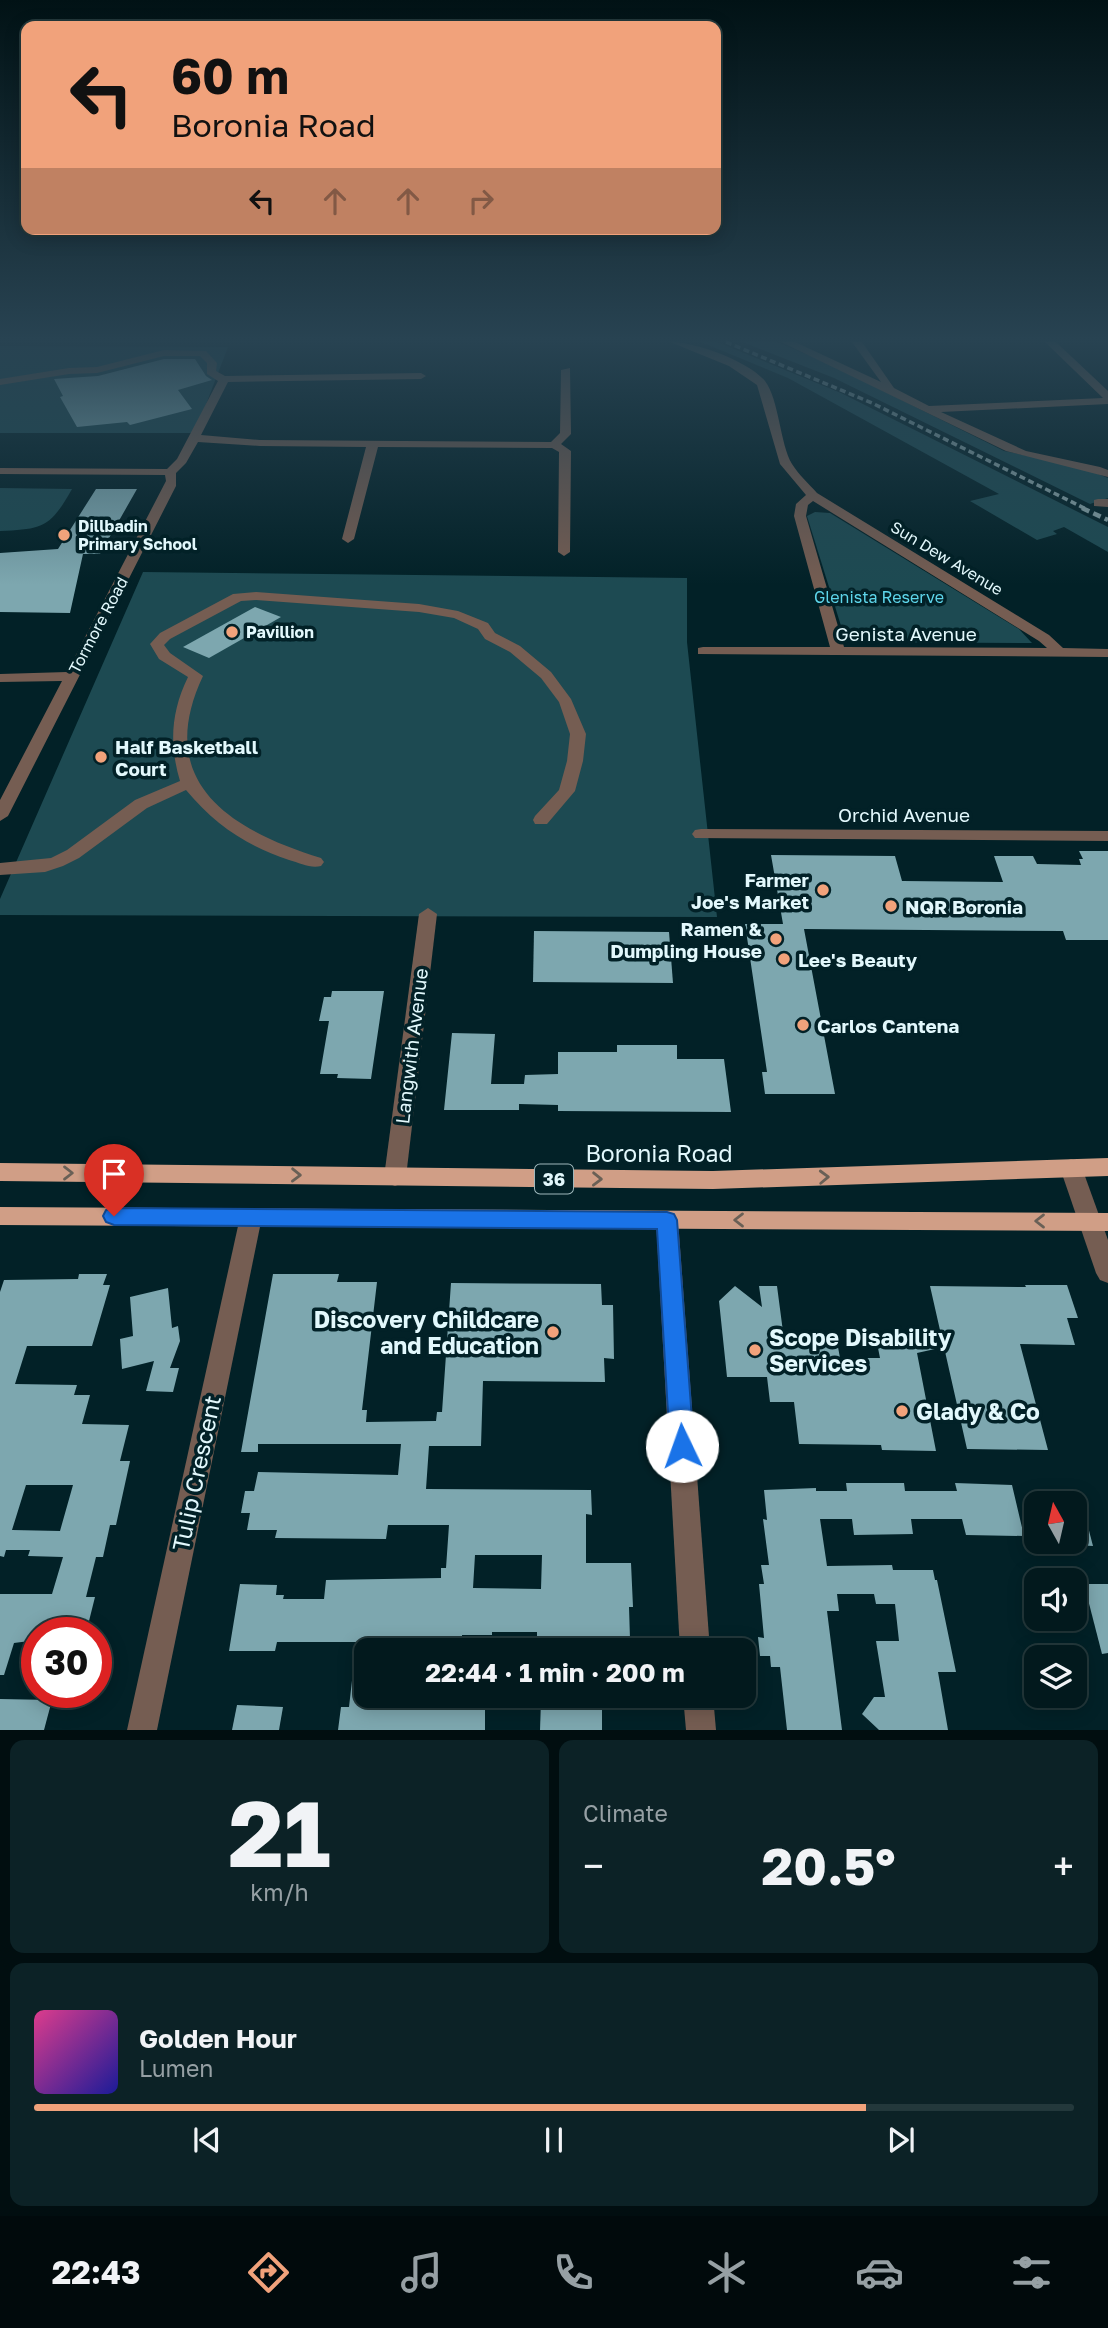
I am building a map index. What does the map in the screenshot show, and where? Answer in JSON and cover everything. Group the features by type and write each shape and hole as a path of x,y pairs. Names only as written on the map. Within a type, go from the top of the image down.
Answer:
{"main road":[{"name":"Boronia Road","path":"0,1172 713,1180 1108,1167"},
{"name":"36","path":"0,1216 1099,1222"}],"street":[{"name":"Tormore Road","path":"0,816 170,486 170,472 182,461 201,423"},
{"path":"554,444 565,434 565,423"},
{"name":"Sun Dew Avenue","path":"774,423 786,464 813,496 1044,638 1060,653"},
{"path":"957,423 1012,450 1077,462 1108,474"},
{"path":"192,440 554,444 565,451 564,552"},
{"path":"348,538 373,443"},
{"path":"0,471 170,472"},
{"path":"813,496 802,505 800,516 838,652"},
{"path":"316,862 266,848 214,812 189,783 181,758 178,722 195,676 164,656 158,649 160,640 238,597 267,596 419,608 458,615 483,626 490,636 515,649 546,675 566,702 578,734 575,761 567,791 541,820"},
{"name":"Genista Avenue","path":"703,651 1108,653"},
{"path":"0,678 71,676"},
{"path":"0,869 45,866 57,862 73,854 133,809 189,783"},
{"name":"Orchid Avenue","path":"701,834 1108,836"},
{"name":"Langwith Avenue","path":"395,1177 428,914"},
{"path":"1071,1168 1099,1222 1108,1273"},
{"name":"Tulip Crescent","path":"142,1730 251,1217"},
{"path":"667,1220 694,1638"},
{"path":"699,1708 701,1730"}],"green space":[{"path":"0,423 199,423 195,433 0,433"},
{"path":"869,423 900,423 1108,527 1108,552 1064,527 1053,531 1057,534 1037,540 970,501 999,494"},
{"path":"925,423 947,423 1004,451 1078,466 1108,478 1108,498 1090,504"},
{"path":"0,488 72,489 58,512 44,524 26,529 0,531"},
{"name":"Glenista Reserve","path":"815,512 830,513 1019,629 1032,643 846,642 807,516"},
{"path":"143,572 687,578 687,642 717,917 0,915 0,899"}],"building":[{"path":"75,423 120,423 77,427"},
{"path":"96,489 137,489 100,554 83,554 70,613 0,612 0,553 58,549"},
{"name":"Pavillion","path":"255,607 281,617 209,658 183,647"},
{"path":"1079,851 1108,851 1108,940 1066,940 1063,931 804,929 835,1094 765,1094 762,1072 767,1072 745,924 783,924 771,855 895,856 902,881 1003,882 994,856 1033,856 1037,864 1081,865 1079,859 1083,859"},
{"path":"534,931 669,932 673,983 533,982"},
{"path":"332,991 384,991 371,1079 337,1078 338,1074 320,1074 329,1021 319,1021 324,997 331,997"},
{"path":"452,1033 495,1034 491,1084 524,1084 525,1075 558,1074 558,1052 617,1052 617,1045 677,1045 677,1059 724,1059 731,1112 558,1111 558,1105 519,1104 519,1110 444,1110"},
{"path":"79,1274 107,1274 103,1285 110,1285 92,1346 27,1346 15,1384 77,1385 74,1395 90,1395 82,1424 129,1425 120,1461 130,1461 116,1525 110,1525 103,1557 96,1557 86,1597 95,1597 90,1617 21,1617 21,1642 14,1643 4,1675 0,1675 0,1594 52,1594 63,1557 28,1556 30,1550 6,1550 4,1557 0,1556 0,1292 4,1280 78,1279","holes":["26,1485 73,1485 60,1531 12,1530"]},
{"path":"273,1274 339,1274 337,1282 377,1282 362,1410 367,1410 366,1422 436,1421 437,1412 442,1412 451,1283 601,1284 602,1305 613,1305 614,1359 604,1358 605,1382 483,1381 481,1446 429,1446 426,1489 591,1490 592,1515 586,1514 586,1563 631,1563 633,1607 629,1607 630,1638 537,1638 537,1632 492,1632 492,1635 462,1635 462,1638 354,1638 354,1642 277,1642 275,1651 229,1651 240,1584 277,1585 276,1595 284,1595 283,1599 324,1599 326,1580 441,1578 441,1568 446,1568 449,1525 388,1525 386,1539 275,1538 277,1530 247,1530 250,1513 241,1513 245,1491 254,1491 258,1472 398,1475 401,1444 258,1444 258,1452 241,1452","holes":["475,1555 542,1555 541,1589 473,1588"]},
{"path":"1025,1285 1067,1285 1078,1318 1067,1318 1075,1345 1020,1344 1048,1450 967,1449 944,1347 917,1353 936,1451 882,1450 881,1445 799,1444 794,1402 770,1402 767,1377 727,1377 719,1301 735,1286 762,1307 759,1286 777,1286 785,1347 838,1347 840,1358 880,1358 876,1338 942,1339 930,1286 1026,1287"},
{"path":"168,1288 172,1328 178,1326 180,1341 170,1368 179,1368 173,1392 146,1391 154,1361 122,1369 120,1339 133,1336 130,1297"},
{"path":"846,1483 904,1483 905,1491 957,1491 955,1483 1012,1485 1024,1536 966,1535 962,1519 911,1519 913,1534 854,1535 852,1519 820,1519 827,1566 892,1565 893,1570 933,1570 956,1672 938,1672 948,1730 879,1730 862,1714 874,1697 885,1697 876,1641 899,1641 895,1604 876,1604 874,1594 837,1594 839,1611 827,1611 842,1730 787,1730 780,1667 771,1667 770,1656 760,1656 758,1637 764,1638 759,1584 764,1584 761,1565 769,1565 763,1519 767,1520 764,1490 816,1488 816,1491 847,1491"},
{"path":"1087,1523 1093,1546 1087,1546"},
{"path":"1087,1584 1108,1584 1108,1653 1102,1654 1087,1596"},
{"path":"354,1663 354,1708 485,1708 485,1730 338,1730 341,1707 349,1707"},
{"path":"0,1699 21,1699 21,1708 50,1708 44,1730 0,1730"},
{"path":"237,1705 283,1707 279,1730 232,1730"},
{"path":"541,1708 602,1708 602,1730 540,1730"}],"railway":[{"path":"912,423 1086,509"},
{"path":"1082,508 1108,520"}],"place":[{"name":"Dillbadin Primary School","path":"64,535"},
{"name":"Pavillion","path":"232,632"},
{"name":"Half Basketball Court","path":"101,757"},
{"name":"Farmer Joe's Market","path":"823,890"},
{"name":"NQR Boronia","path":"891,906"},
{"name":"Ramen & Dumpling House","path":"776,939"},
{"name":"Lee's Beauty","path":"784,959"},
{"name":"Carlos Cantena","path":"803,1025"},
{"name":"Discovery Childcare and Education","path":"553,1332"},
{"name":"Scope Disability Services","path":"755,1350"},
{"name":"Glady & Co","path":"902,1411"}],"route":[{"path":"114,1216 667,1220 682,1446"}]}
